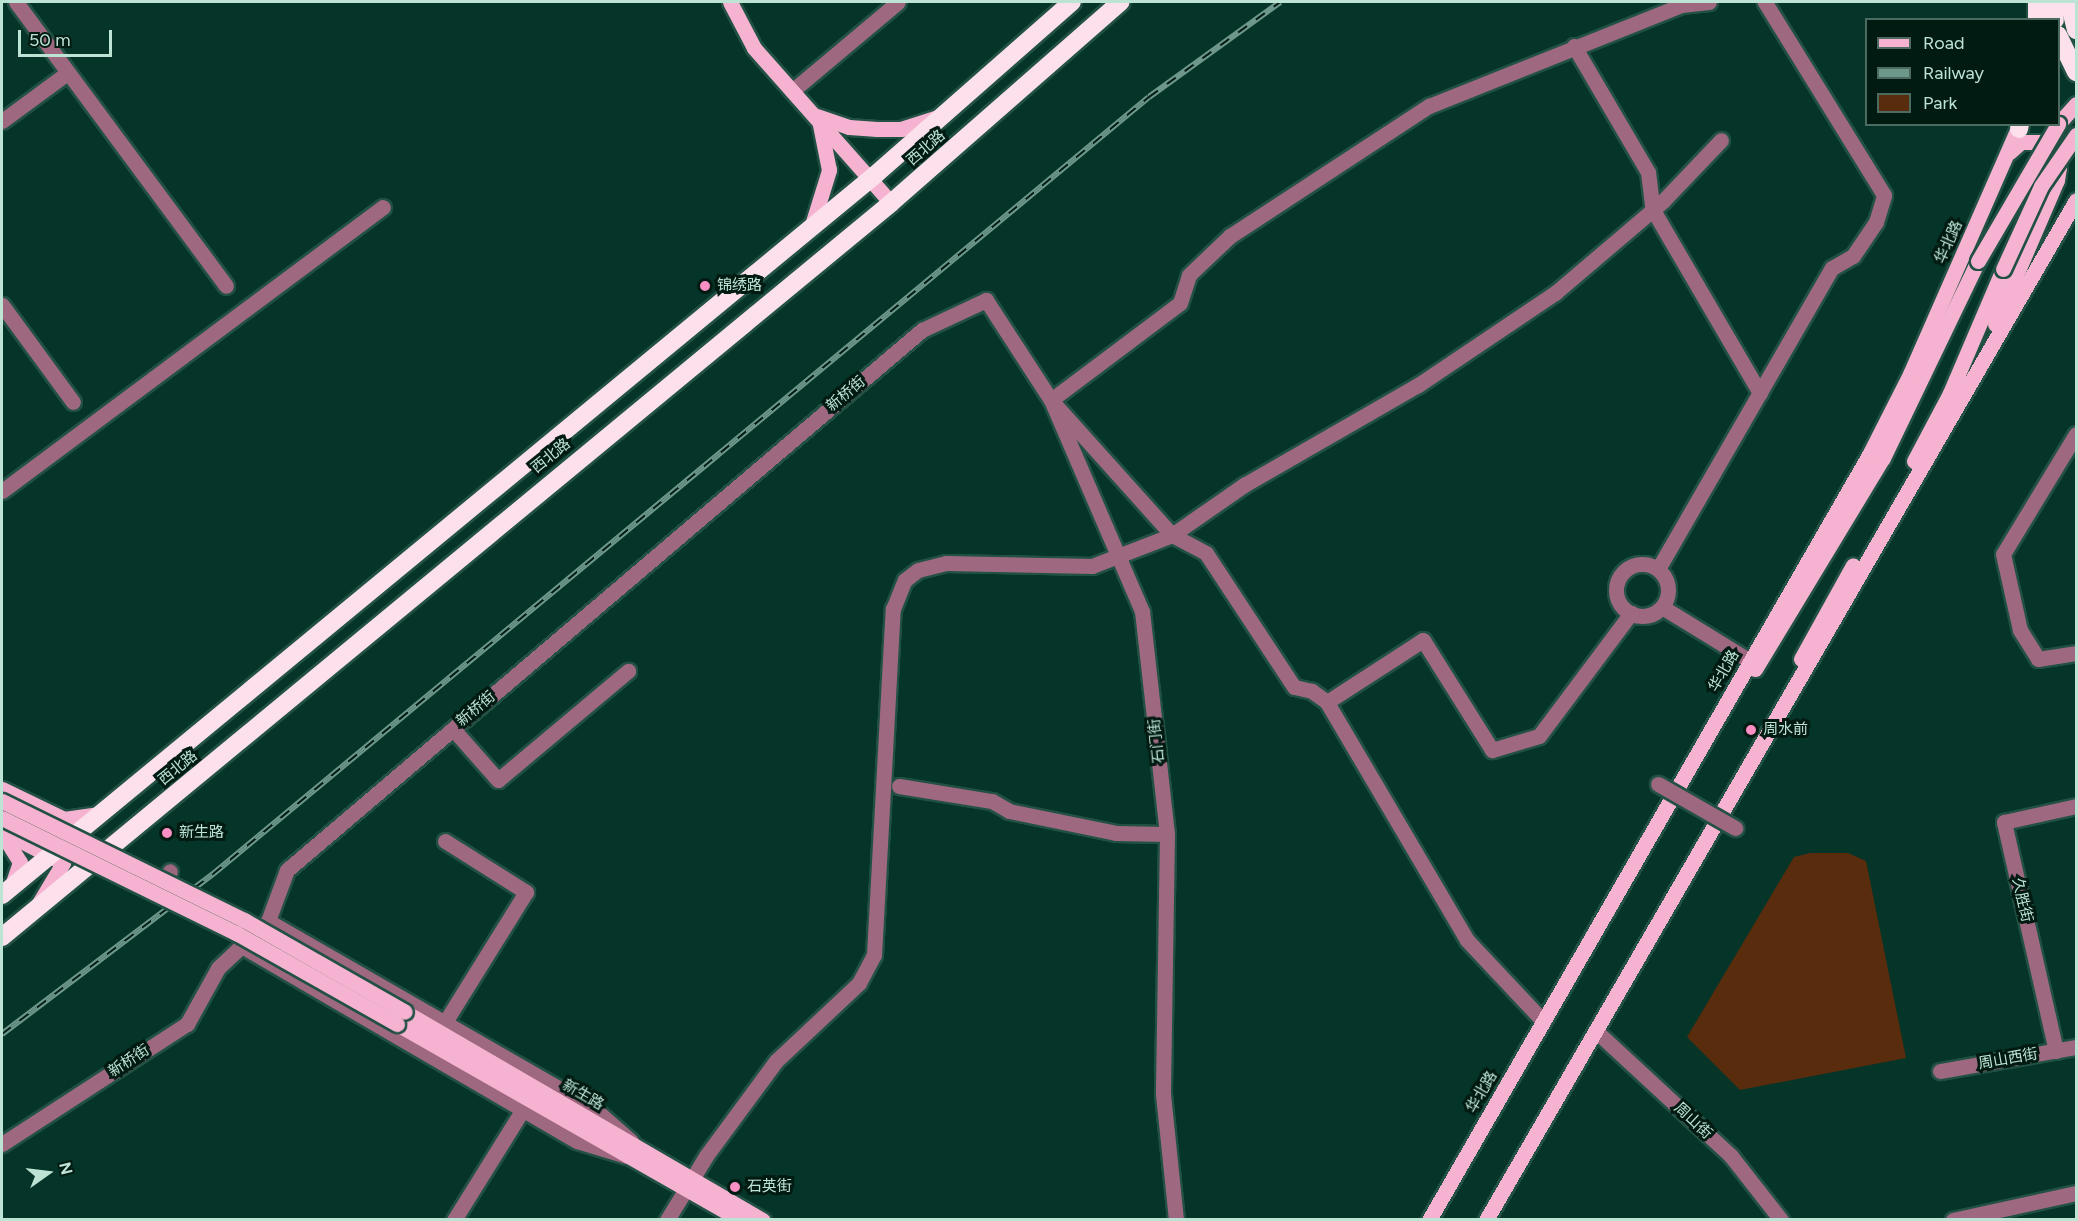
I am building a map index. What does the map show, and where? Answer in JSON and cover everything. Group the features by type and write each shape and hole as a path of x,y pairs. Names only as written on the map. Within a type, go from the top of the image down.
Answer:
{"highway":[{"name":"西北路","path":"6,891 56,859 103,812 870,178 1072,2"},
{"name":"西北路","path":"2,937 891,202 1121,2"},
{"path":"2037,2 2058,12 2076,30"},
{"path":"2060,39 2076,72"}],"main road":[{"path":"730,2 754,48 817,116 891,202"},
{"path":"2060,122 2076,104"},
{"path":"817,116 849,127 878,129 901,129 942,116"},
{"path":"812,225 829,170 828,147 817,116"},
{"name":"华北路","path":"1429,1220 1750,661 1905,384 2020,126"},
{"path":"1723,708 1779,636 1817,573 1924,380 1978,261 2057,126"},
{"path":"1785,704 1810,639 1950,393 2003,269 2042,186 2076,135"},
{"path":"1967,390 2058,180 2056,158 2040,142 2021,142 2006,157"},
{"path":"1486,1220 2076,200"},
{"path":"2,789 64,819 78,836"},
{"name":"新生路","path":"2,801 244,920 401,1018 689,1184 763,1220"},
{"path":"64,819 103,812"},
{"name":"新生路","path":"2,818 236,933 401,1018"},
{"path":"2,832 81,871"},
{"path":"2,832 20,862 20,874 6,891"},
{"path":"37,908 56,859"},
{"name":"新生路","path":"689,1184 740,1220"}],"street":[{"path":"16,2 226,286"},
{"path":"792,91 898,2"},
{"path":"1543,1021 1467,940 1327,702 1312,691 1294,687 1206,553 1172,535 1051,400 1180,303 1189,276 1230,236 1429,106 1681,5 1709,2"},
{"path":"1658,569 1832,268 1853,256 1876,222 1884,195 1765,2"},
{"path":"1574,46 1648,172 1653,210 1760,393"},
{"path":"2,121 67,73"},
{"path":"667,1220 689,1184 776,1062 858,983 874,955 893,609 905,580 918,570 946,563 1092,566 1172,535 1244,486 1490,338 1555,294 1653,210 1721,140"},
{"path":"2,491 383,207"},
{"name":"石门街","path":"986,300 1051,400 1142,611 1167,834 1163,1094 1176,1220"},
{"name":"新桥街","path":"2,1144 187,1024 218,968 268,921 287,870 922,330 986,300"},
{"path":"2,305 73,402"},
{"path":"2076,434 2003,554 2020,630 2038,658 2076,653"},
{"path":"1642,563 1658,569 1668,583 1662,607 1648,615 1631,613 1616,593 1620,576 1642,563"},
{"path":"1662,607 1750,661"},
{"path":"1327,702 1423,640 1492,750 1539,736 1631,613"},
{"path":"453,729 498,780 628,671"},
{"path":"1658,784 1736,828"},
{"path":"899,786 992,801 1009,811 1116,833 1167,834"},
{"name":"久胜街","path":"2056,1051 2004,822 2076,806"},
{"path":"78,836 169,874 229,908"},
{"path":"445,841 526,892 445,1022"},
{"path":"268,921 592,1107 634,1152"},
{"path":"240,945 594,1148 634,1152"},
{"name":"周山街","path":"1596,1031 1731,1156 1781,1220"},
{"name":"周山西街","path":"1940,1071 2076,1047"},
{"path":"454,1220 523,1109"},
{"path":"1953,1220 2076,1193"}],"green space":[{"path":"1810,853 1848,853 1866,861 1906,1058 1740,1090 1687,1037 1794,857"}],"railway":[{"path":"2,1034 213,874 1149,97 1280,2"}],"place":[{"name":"锦绣路","path":"705,286"},
{"name":"周水前","path":"1751,730"},
{"name":"新生路","path":"167,833"},
{"name":"石英街","path":"735,1187"}]}
